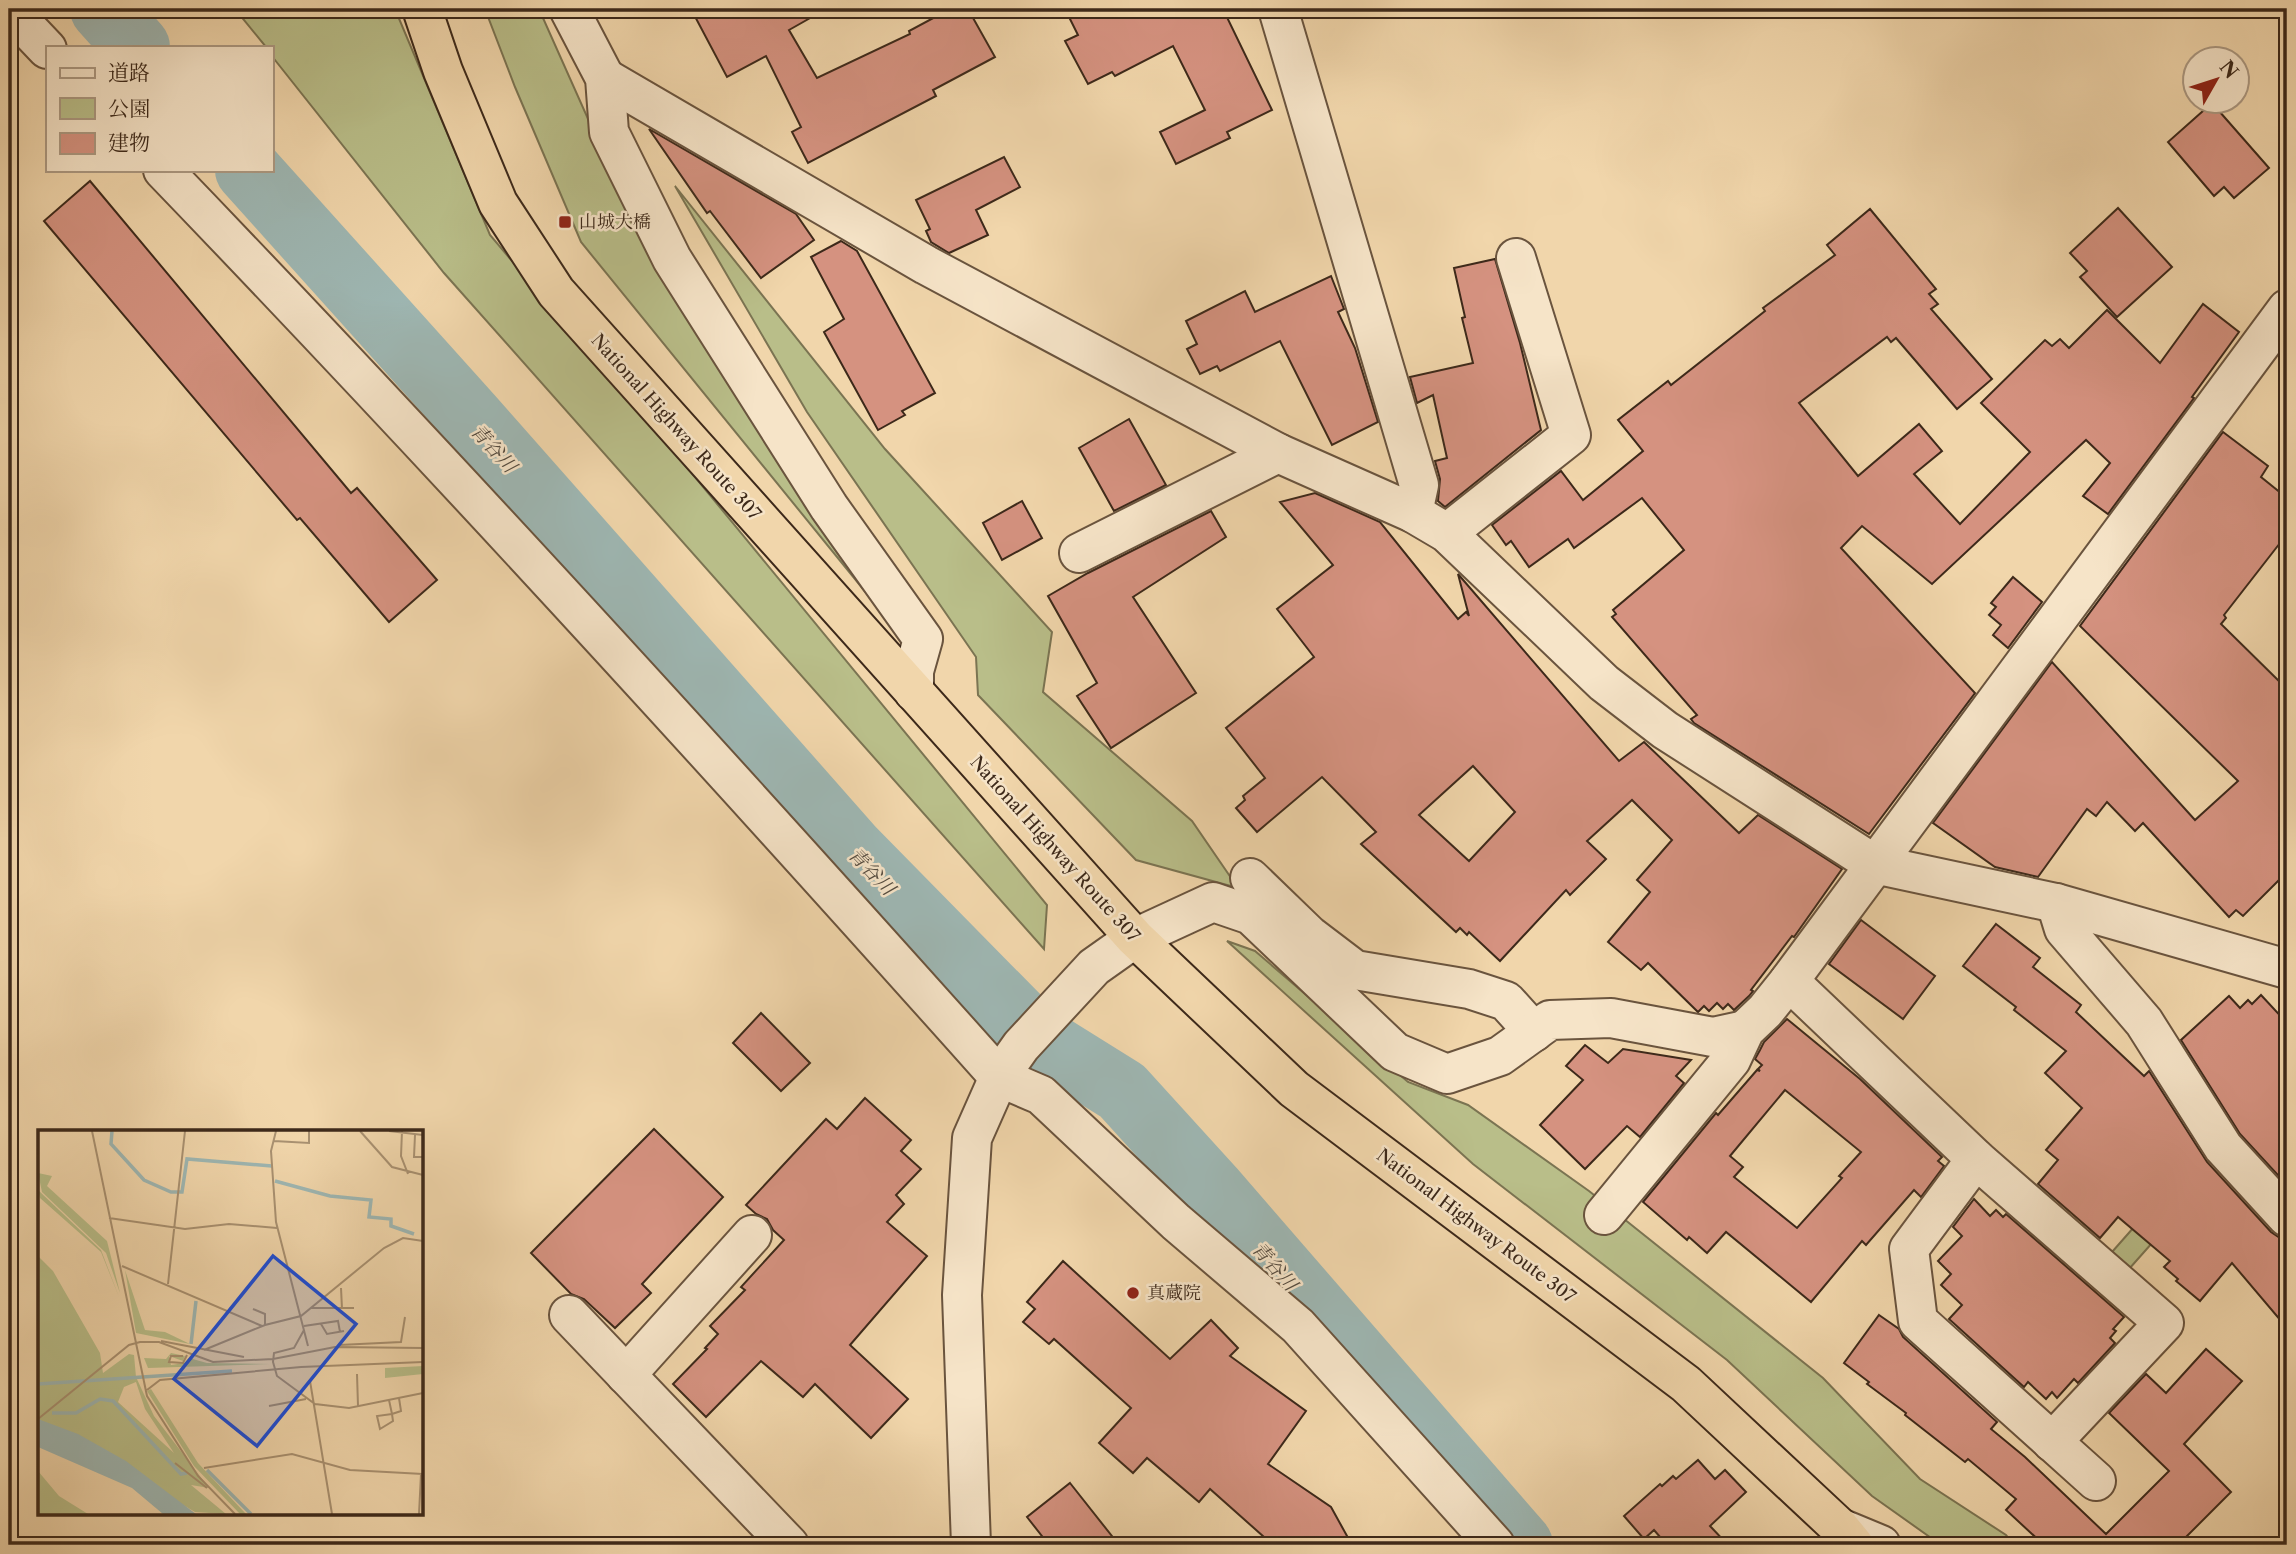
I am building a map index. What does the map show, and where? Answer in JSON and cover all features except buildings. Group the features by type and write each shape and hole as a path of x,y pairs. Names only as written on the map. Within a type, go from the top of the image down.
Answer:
{"highway":[{"name":"National Highway Route 307","path":"422,9 443,71 498,203 556,292 1135,938 1294,1089 1686,1384 1847,1536"}],"street":[{"path":"9,9 46,48"},
{"path":"569,9 605,78 609,132 671,259 829,508 923,639 914,671 914,692"},
{"path":"1278,9 1419,485 1413,513"},
{"path":"605,78 926,265 1278,453 1413,513 1447,533 1614,691 1665,730 1874,864 2056,903 2287,969"},
{"path":"165,172 316,328 771,822 999,1077 1041,1095 1176,1222 1298,1326 1496,1545"},
{"path":"1447,533 1572,435 1516,258"},
{"path":"1604,1214 1731,1060 1745,1030 1765,1011 1789,981 2287,309"},
{"path":"1079,553 1278,453"},
{"path":"1250,878 1309,935 1355,970 1469,989 1506,1001 1534,1032"},
{"path":"971,1545 962,1295 972,1138 999,1077 1021,1046 1094,967 1135,938 1213,902 1251,915 1395,1052 1447,1074 1500,1056 1550,1020 1611,1018 1713,1037 1745,1030"},
{"path":"2056,903 2064,929 2144,1022 2223,1147 2287,1217"},
{"path":"1789,981 1976,1159 2164,1324 2052,1442"},
{"path":"1976,1159 1909,1248 1918,1321 2096,1481"},
{"path":"626,1375 752,1235"},
{"path":"569,1315 789,1545"},
{"path":"1847,1536 1881,1545"}],"green space":[{"path":"235,9 395,9 490,235 695,477 1047,905 1044,949 444,273 273,58 273,46 265,46"},
{"path":"485,9 539,9 651,260 872,600 581,242"},
{"path":"675,186 885,449 1052,632 1043,692 1192,821 1238,888 1136,860 978,695 976,657 807,412"},
{"path":"1227,941 1255,951 1408,1082 1468,1105 1589,1191 1823,1378 1920,1479 2006,1535 2014,1545 1941,1545 1872,1496 1727,1360 1473,1164"},
{"path":"2184,1207 2129,1269 2112,1252 2142,1218"}],"waterway":[{"name":"青谷川","path":"103,9 136,46"},
{"name":"青谷川","path":"250,172 853,851 1037,1038 1122,1091 1212,1190 1520,1545"}],"place":[{"name":"山城大橋","path":"565,222"},
{"name":"真蔵院","path":"1133,1293"}]}
